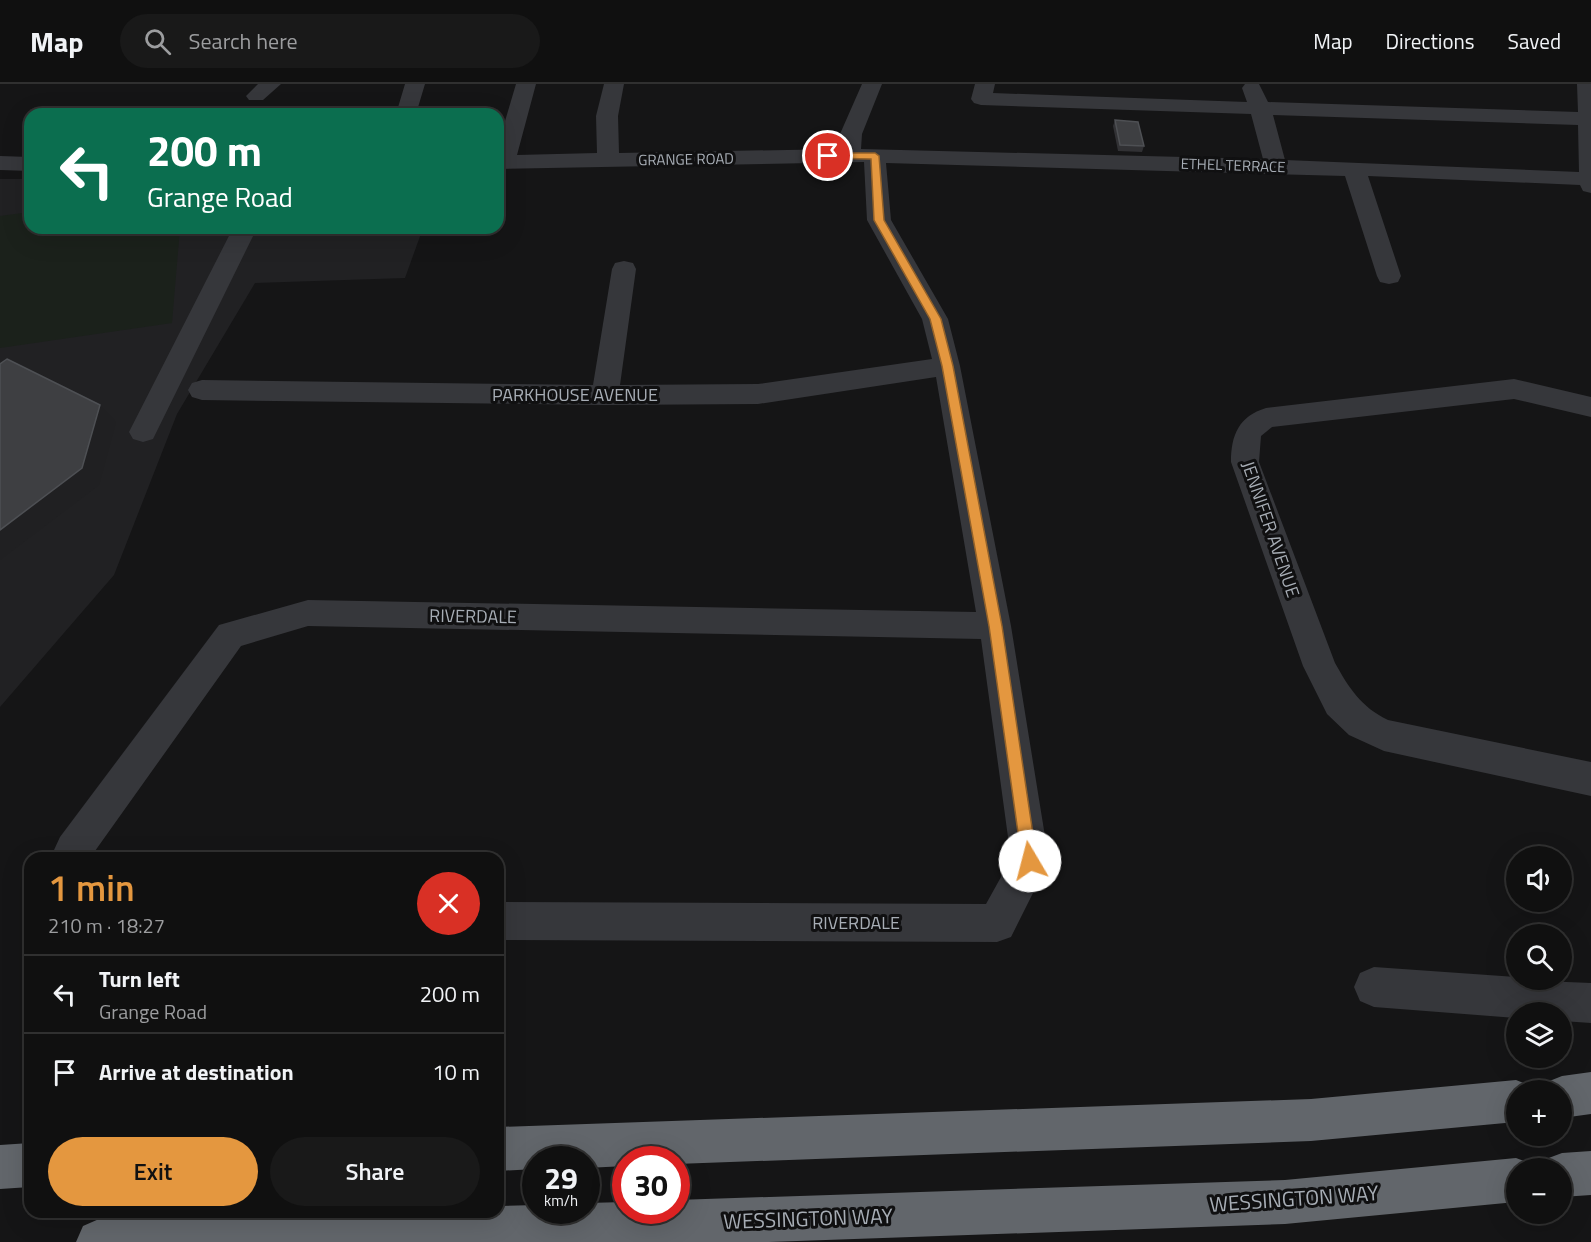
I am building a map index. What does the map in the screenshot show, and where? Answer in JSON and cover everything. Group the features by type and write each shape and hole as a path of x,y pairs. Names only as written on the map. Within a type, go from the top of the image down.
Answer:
{"highway":[{"path":"1572,1096 1591,1093"},
{"path":"504,1149 1311,1120 1506,1102"},
{"path":"0,1167 24,1166"},
{"path":"1572,1174 1591,1173"},
{"name":"WESSINGTON WAY","path":"99,1242 1285,1202 1506,1181"}],"street":[{"path":"408,108 415,84"},
{"path":"504,153 526,84"},
{"path":"608,161 606,116 614,84"},
{"path":"872,84 851,134 863,156 879,220 935,319 947,366 995,626"},
{"path":"985,84 981,99 1588,119"},
{"path":"1250,84 1260,107 1276,166"},
{"path":"1587,84 1591,186"},
{"name":"GRANGE ROAD","path":"504,162 863,156"},
{"name":"ETHEL TERRACE","path":"863,156 1276,166 1591,179"},
{"path":"0,163 24,164"},
{"path":"1355,171 1389,276"},
{"path":"143,432 242,234"},
{"path":"605,395 624,269"},
{"name":"PARKHOUSE AVENUE","path":"202,390 605,395 758,394 947,366"},
{"name":"JENNIFER AVENUE","path":"1591,407 1514,389 1266,418 1253,425 1245,440 1245,462 1320,666 1339,703 1361,723 1384,735 1591,779"},
{"name":"RIVERDALE","path":"74,852 73,850 230,635 308,613 995,626 1030,861 997,923 504,921"},
{"path":"1374,987 1591,1003"}],"shaded area":[{"path":"0,179 24,179 24,234 421,234 405,278 255,283 177,414 114,575 0,707"},
{"path":"24,213 24,234 179,234 172,323 0,348 0,216"}],"building":[{"path":"1115,120 1138,122 1144,146 1120,145"},
{"path":"7,359 100,405 82,468 0,530 0,364"}],"route":[{"path":"828,156 875,156 879,220 935,319 947,366 995,626 1030,861"}]}
